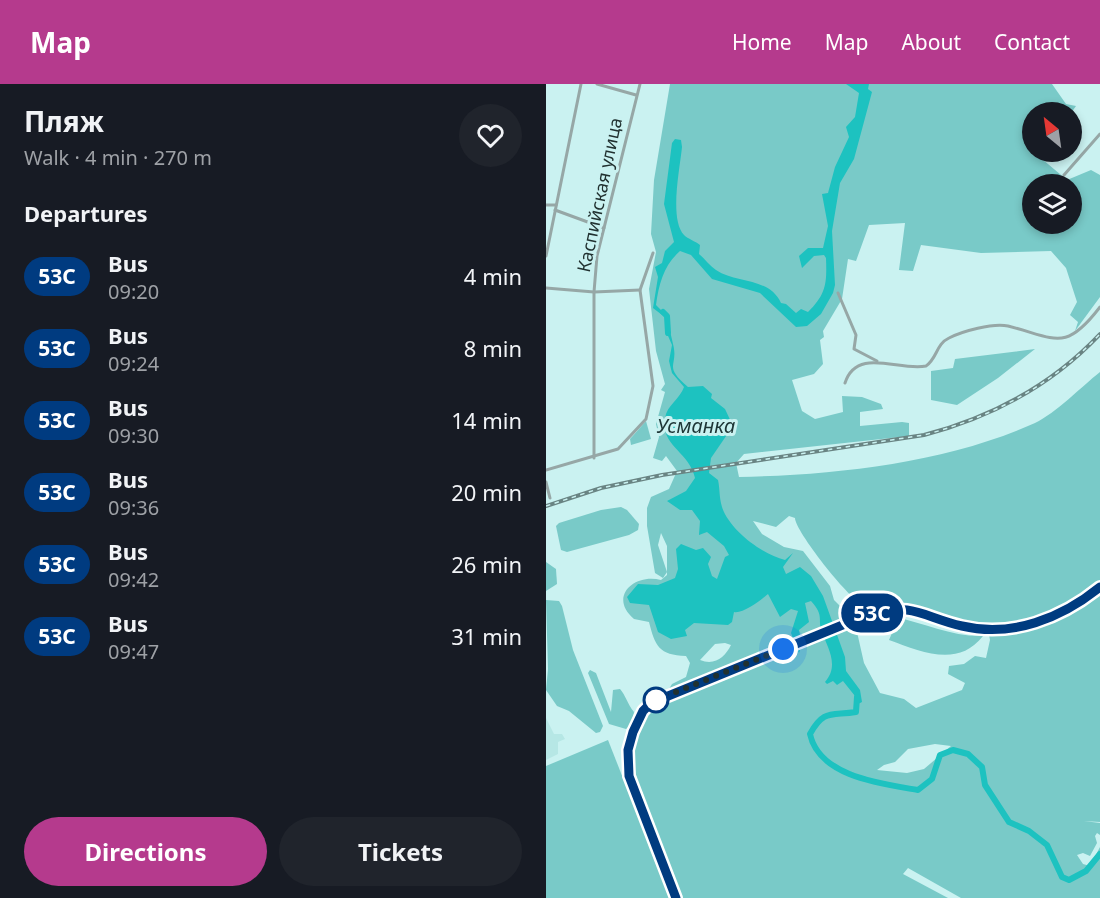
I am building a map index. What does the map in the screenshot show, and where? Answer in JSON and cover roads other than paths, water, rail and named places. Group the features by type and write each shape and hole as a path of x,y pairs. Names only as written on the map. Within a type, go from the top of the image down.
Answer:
{"street":[{"path":"546,256 581,84"},
{"path":"597,84 636,95"},
{"name":"Каспийская улица","path":"594,458 594,292 597,256 640,84"},
{"path":"1065,174 1100,134"},
{"path":"546,205 556,205"},
{"path":"555,210 604,228"},
{"path":"546,470 594,458 618,449 646,419 650,410 653,386 652,363 640,290 653,253"},
{"path":"546,288 594,292 640,290"},
{"path":"838,293 856,334 854,349 879,361 904,367 926,366 947,338 999,325 1043,337 1068,337 1078,333 1100,307"},
{"path":"845,382 857,366 879,361"},
{"path":"546,482 550,498"},
{"path":"676,898 629,776 628,750 638,719 651,703 847,623 899,608 963,626 1005,628 1050,619 1078,605 1100,587"}],"water":[{"path":"846,84 869,84 868,89 872,92 854,159 840,183 832,231 835,285 821,314 807,326 796,327 760,293 712,279 691,255 680,251 674,256 663,275 656,305 667,316 674,352 673,370 688,387 703,386 712,394 711,398 725,409 733,426 711,458 709,473 718,480 721,503 726,515 731,524 747,540 766,552 785,560 793,553 783,567 786,574 800,567 811,576 823,596 845,657 846,671 860,690 862,702 856,705 855,696 843,681 837,685 833,681 827,684 825,682 832,669 831,656 821,628 819,614 811,601 805,603 809,622 799,630 802,645 799,653 791,633 798,611 791,609 780,617 768,594 747,609 734,612 732,622 728,625 694,623 685,630 687,636 671,639 658,632 649,605 630,603 627,597 638,584 658,585 675,578 678,569 676,549 681,544 696,550 703,548 711,557 708,564 712,576 717,579 725,557 729,555 724,546 707,532 699,535 700,521 692,510 680,510 667,501 686,491 695,478 687,461 671,442 665,428 666,413 684,387 672,373 669,361 672,345 665,329 666,318 653,308 658,277 655,267 662,263 665,251 674,242 664,204 672,143 675,139 681,140 682,147 677,217 684,235 700,245 699,254 724,274 769,289 781,303 786,304 796,313 801,309 808,312 819,300 824,288 826,258 824,255 814,256 802,268 799,256 808,248 823,248 828,226 822,194 828,193 835,167 849,137 846,127 855,117 859,93"}],"waterway":[{"name":"Усманка","path":"663,312 667,316 668,333"},
{"name":"Усманка","path":"857,697 856,712 824,717 810,734 816,749 839,769 871,781 918,790 932,779 940,755 953,750 968,754 982,767 985,785 1009,822 1029,831 1047,845 1062,877 1069,880 1086,871 1100,854"}],"railway":[{"path":"546,506 601,488 662,475 924,435 949,428 997,409 1041,384 1081,353 1100,334"}]}
